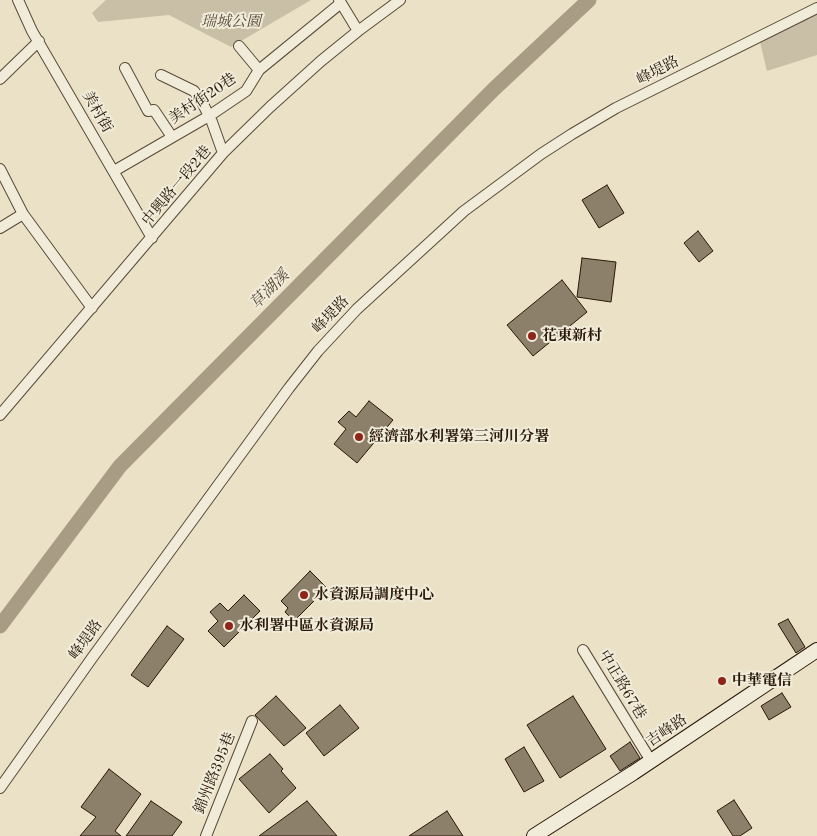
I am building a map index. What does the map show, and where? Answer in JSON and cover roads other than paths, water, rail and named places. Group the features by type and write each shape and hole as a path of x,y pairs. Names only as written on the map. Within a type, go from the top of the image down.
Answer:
{"street":[{"name":"美村街","path":"18,0 39,41 152,238"},
{"name":"中興路一段2巷","path":"0,415 224,154 292,87 358,31 400,0"},
{"path":"340,2 358,31"},
{"name":"美村街20巷","path":"114,170 209,116 246,91 259,70 340,2"},
{"name":"峰堤路","path":"0,788 92,658 289,388 323,345 356,309 464,211 541,154 616,108 817,8"},
{"path":"0,80 39,41"},
{"path":"238,46 259,70"},
{"path":"125,68 148,111 154,110 172,138"},
{"path":"161,75 194,91 209,116 224,154"},
{"path":"0,169 23,214 92,308"},
{"path":"0,228 23,214"},
{"name":"中正路67巷","path":"583,650 651,761"},
{"name":"吉峰路","path":"534,836 651,761 817,650"},
{"name":"錦州路395巷","path":"206,836 252,721"}],"waterway":[{"name":"草湖溪","path":"0,626 120,466 494,89 589,0"}],"place":[{"name":"花東新村","path":"532,336"},
{"name":"經濟部水利署第三河川分署","path":"359,437"},
{"name":"水資源局調度中心","path":"304,595"},
{"name":"水利署中區水資源局","path":"229,626"},
{"name":"中華電信","path":"722,681"}],"park label":[{"name":"瑞城公園","path":"231,22"}]}
